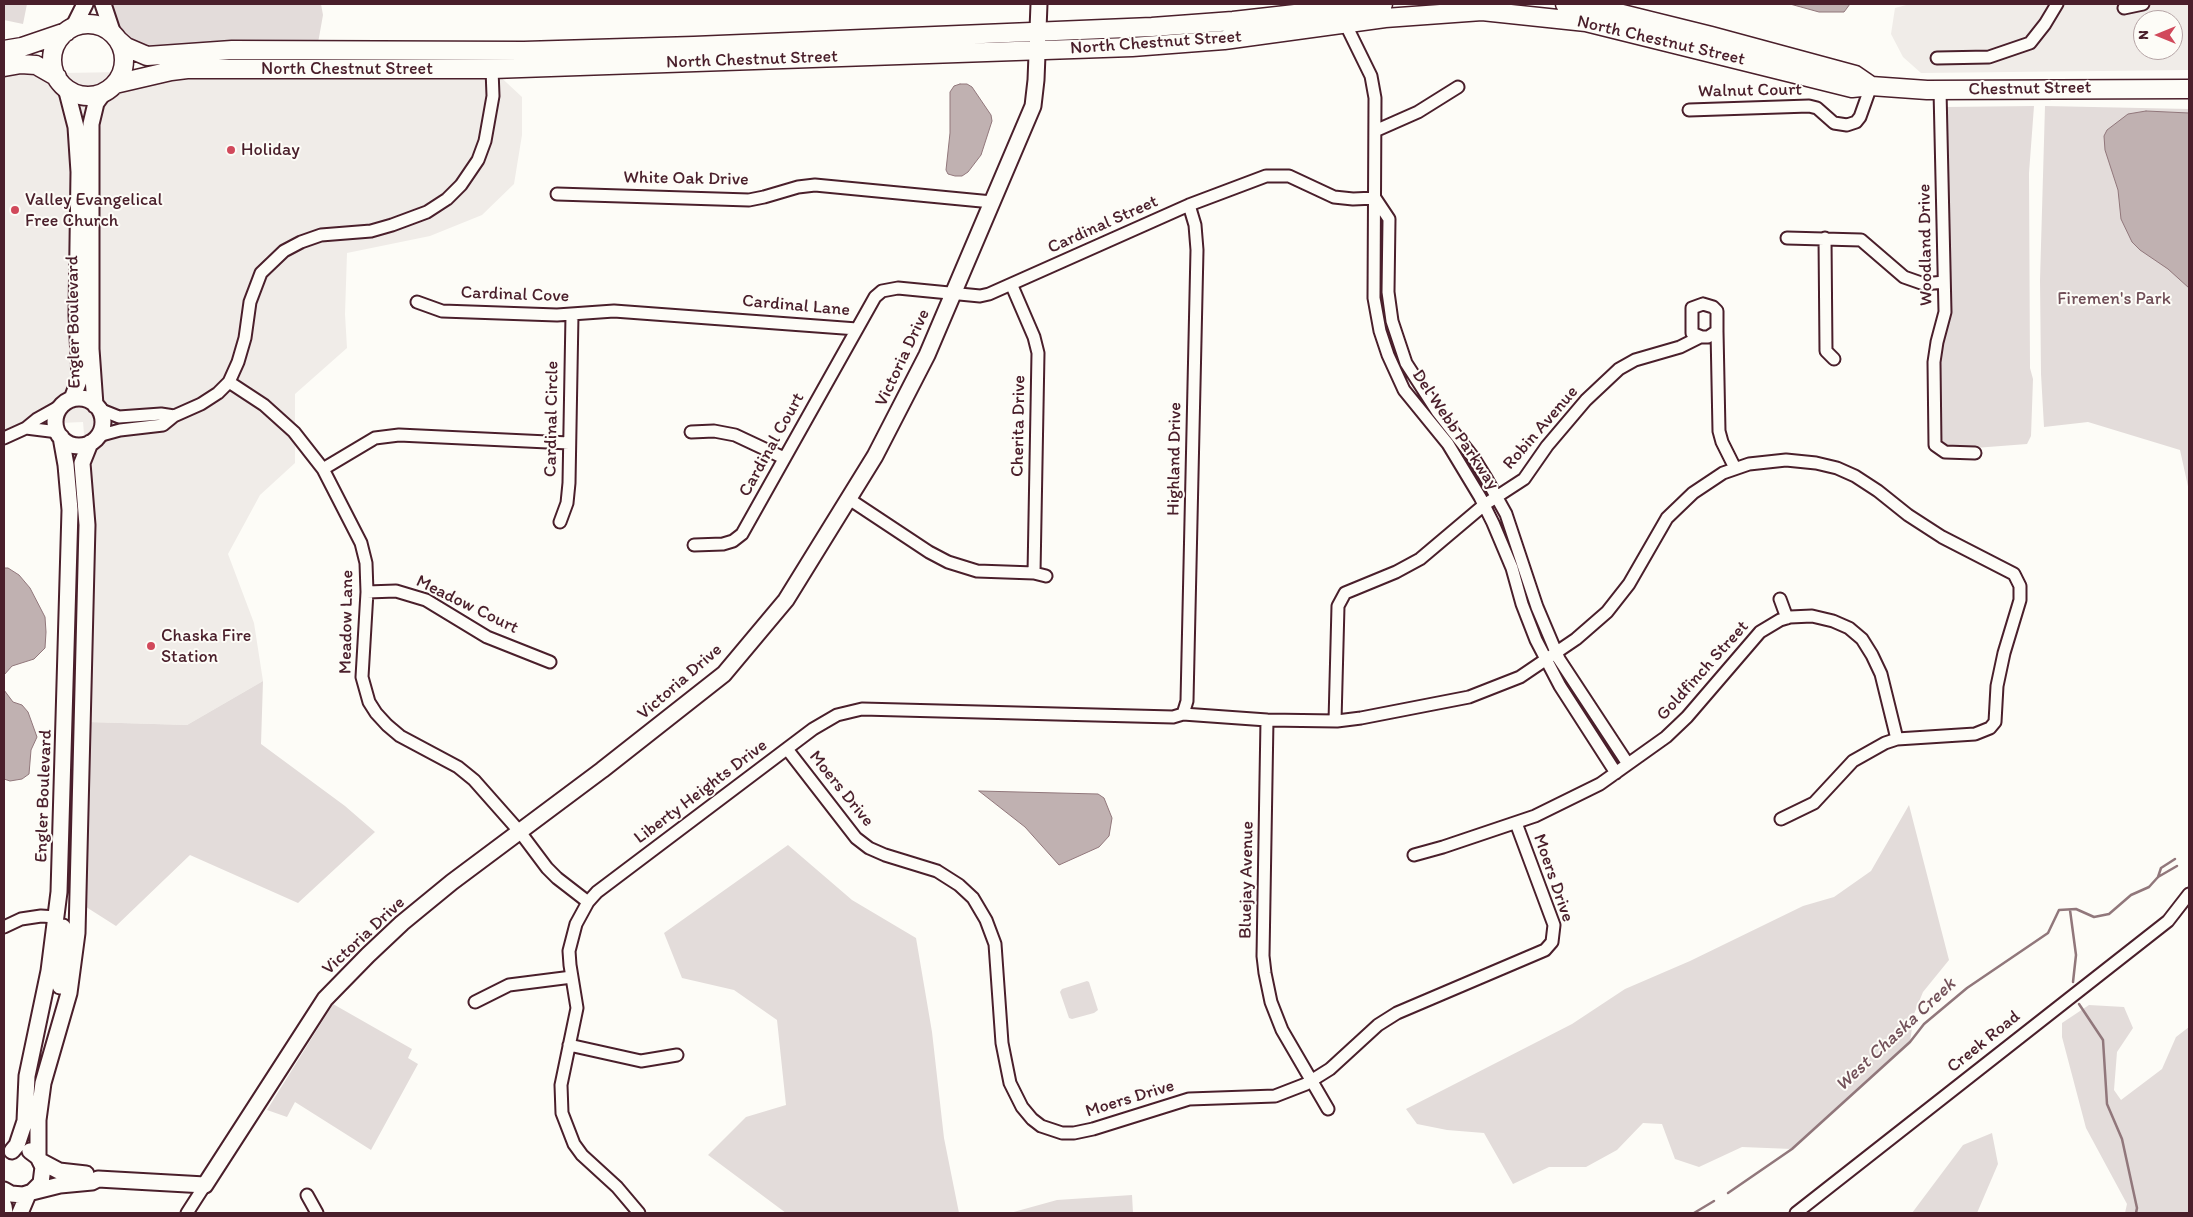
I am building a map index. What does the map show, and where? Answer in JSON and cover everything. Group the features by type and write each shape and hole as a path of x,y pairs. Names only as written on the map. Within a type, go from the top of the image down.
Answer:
{"main road":[{"path":"61,82 53,63 54,49 70,30 85,4"},
{"path":"4,67 22,64 36,65 84,96 109,88 122,72 124,59 103,4"},
{"name":"Victoria Drive","path":"206,1184 325,999 368,955 402,923 452,882 602,770 724,674 786,600 849,499 903,403 927,355 992,202 1032,106 1038,41 1039,4"},
{"name":"North Chestnut Street","path":"109,88 171,71 187,69 492,69 1038,41 1383,4"},
{"name":"North Chestnut Street","path":"1565,4 1594,7 1711,36 1855,75 1871,86"},
{"name":"North Chestnut Street","path":"115,36 126,47 146,56 232,50 524,51 1038,41 1132,47 1224,40 1433,13 1482,11 1534,15 1604,26 1828,83 1852,88 1871,86"},
{"path":"4,50 22,47 70,30 94,25 115,36"},
{"name":"Engler Boulevard","path":"61,82 76,127 79,172 77,316 80,378 67,402"},
{"name":"Chestnut Street","path":"1871,86 1940,90 2189,88"},
{"name":"Engler Boulevard","path":"97,407 91,339 91,124 96,103 109,88"},
{"path":"84,399 97,407 103,421 94,440 75,445 59,435 56,416 67,402 84,399"},
{"name":"Engler Boulevard","path":"8,1153 17,1145 25,1121 27,1076 49,971 56,917 61,850 70,510 66,465 59,435"},
{"name":"Engler Boulevard","path":"30,1193 38,1187 43,1179 38,1120 43,1083 69,993 77,934 87,525 82,463 94,440"},
{"path":"56,917 63,923 63,958 60,992 62,1020"},
{"path":"8,1153 29,1150 59,1171 93,1174 98,1179"},
{"path":"4,1190 17,1195 58,1185 92,1182 98,1179 206,1184"},
{"path":"20,1213 30,1193"},
{"path":"4,1206 5,1213"}],"street":[{"path":"1937,58 1989,57 2030,43 2057,4"},
{"path":"2124,8 2143,4"},
{"name":"Del Webb Parkway","path":"1345,23 1372,76 1376,98 1374,298 1380,331 1388,355 1404,390 1448,444 1484,505 1512,568 1528,622 1546,661 1616,773"},
{"path":"94,440 120,430 163,425 174,416 201,404 218,393 229,382 238,362 245,338 250,302 261,273 284,251 301,242 321,236 371,231 401,222 427,212 447,199 461,184 478,160 485,141 493,96 492,69"},
{"name":"Walnut Court","path":"1689,110 1809,106 1818,108 1834,123 1846,125 1856,122 1860,118 1871,86"},
{"path":"1375,131 1418,112 1458,87"},
{"name":"Woodland Drive","path":"1940,90 1945,312 1934,362 1935,445 1945,452 1975,452"},
{"name":"Cardinal Street","path":"953,293 980,296 1012,286 1189,205 1266,176 1289,176 1334,197 1353,199 1375,198"},
{"name":"White Oak Drive","path":"557,194 749,200 798,187 815,185 992,202"},
{"name":"Del Webb Parkway","path":"1375,198 1389,219 1388,292 1392,321 1406,363 1437,411 1473,457 1506,514 1538,607 1556,652 1628,764"},
{"name":"Highland Drive","path":"1183,714 1187,701 1197,250 1195,225 1189,205"},
{"path":"1788,238 1861,240 1904,277 1924,284 1944,282"},
{"path":"1825,238 1826,351 1834,359"},
{"name":"Cherita Drive","path":"1012,286 1034,337 1038,353 1034,572"},
{"name":"Cardinal Lane","path":"614,311 857,329 875,298 886,289 898,288 953,293"},
{"name":"Cardinal Cove","path":"417,302 442,311 572,315 614,311"},
{"path":"1717,331 1708,337 1692,333 1692,308 1708,304 1717,310 1719,431 1722,442 1735,468"},
{"name":"Cardinal Circle","path":"560,522 568,494 572,315"},
{"name":"Cardinal Court","path":"694,544 723,544 738,538 746,528 857,329"},
{"name":"Robin Avenue","path":"1335,721 1338,606 1341,597 1357,587 1396,572 1420,559 1484,505 1524,478 1547,446 1619,368 1635,360 1680,347 1700,336"},
{"name":"Meadow Lane","path":"229,382 264,404 294,432 323,469 361,543 366,563 367,592 362,677 369,702 376,713 400,736 458,767 469,776 492,798 557,878 588,902"},
{"path":"4,438 26,428 37,419 67,402"},
{"path":"97,407 120,417 161,414 174,416"},
{"path":"26,428 59,435"},
{"path":"691,432 714,431 735,435 784,458"},
{"path":"323,469 375,438 400,435 569,443"},
{"path":"1183,714 1267,720 1335,721 1469,697 1520,677 1546,661 1591,628 1630,584 1667,518 1693,493 1735,468 1762,462 1786,460 1816,463 1846,471 1878,491 1908,515 1942,537 2014,574 2018,579 2020,600 2000,670 1993,725 1987,731 1975,734 1897,739 1869,750 1853,761 1814,803 1781,819"},
{"path":"849,499 948,562 977,571 1034,572 1046,576"},
{"name":"Meadow Court","path":"367,592 396,591 426,600 487,637 550,662"},
{"path":"1780,599 1788,618"},
{"name":"Goldfinch Street","path":"1414,855 1444,848 1535,816 1600,784 1666,737 1688,717 1756,635 1769,626 1788,618 1812,616 1833,621 1849,628 1862,639 1881,674 1897,739"},
{"name":"Liberty Heights Drive","path":"639,1213 617,1187 582,1155 574,1144 567,1129 560,1098 577,1008 569,951 572,937 588,902 597,892 787,749 824,722 837,715 862,709 1173,717 1183,714"},
{"name":"Bluejay Avenue","path":"1267,720 1265,973 1271,1002 1282,1030 1328,1110"},
{"name":"Moers Drive","path":"787,749 856,838 869,848 885,855 937,871 959,885 978,905 995,944 1002,1043 1006,1069 1014,1094 1036,1123 1056,1132 1074,1133 1093,1130 1188,1099 1275,1096 1312,1080 1330,1069 1378,1025 1397,1013 1536,956 1550,945 1554,938 1554,925 1516,823"},
{"name":"Creek Road","path":"1796,1213 2168,921 2189,894"},
{"path":"4,927 21,919 41,916 56,917"},
{"path":"475,1002 509,985 572,977"},
{"path":"569,1045 641,1061 677,1055"},
{"name":"Victoria Drive","path":"187,1213 206,1184"},
{"path":"307,1195 317,1213"}],"shaded area":[{"path":"1790,4 1850,4 1844,12 1819,12"},
{"path":"1910,4 2189,4 2189,70 1921,73 1903,57 1891,34 1895,8"},
{"path":"492,69 522,97 522,135 514,184 482,215 430,236 347,253 345,314 347,348 295,394 295,463 260,495 228,554 254,623 263,681 187,725 88,722 94,552 83,422 37,424 4,439 4,74 243,70"},
{"path":"967,84 972,87 991,115 992,121 981,155 968,172 962,176 955,176 948,174 946,170 950,133 950,92 954,86"},
{"path":"2146,111 2189,113 2189,288 2168,269 2140,250 2132,242 2121,219 2118,190 2105,150 2104,136 2107,130 2128,114"},
{"path":"4,568 8,568 19,575 30,588 45,617 46,632 45,648 34,659 12,666 4,675"},
{"path":"4,690 13,702 22,705 28,712 37,737 31,750 29,774 22,779 10,781 4,779"},
{"path":"979,791 1098,794 1104,798 1112,818 1109,836 1099,847 1059,865 1025,827"}],"green space":[{"path":"4,4 27,4 23,24 4,20"},
{"path":"109,4 321,4 323,15 318,43 160,50 138,45 117,26"},
{"path":"2034,106 2029,173 2030,368 2033,379 2031,436 2027,444 1949,450 1942,443 1939,356 1951,302 1946,107"},
{"name":"Firemen's Park","path":"2045,106 2189,109 2189,491 2180,450 2088,422 2044,427 2041,374 2040,280"},
{"path":"263,681 261,744 345,806 375,832 298,903 190,855 116,926 83,905 88,722 187,725"},
{"path":"1909,805 1949,960 1923,992 1914,1014 1910,1042 1792,1149 1742,1147 1699,1167 1675,1159 1662,1124 1643,1123 1617,1150 1586,1167 1549,1167 1513,1184 1484,1133 1447,1130 1417,1124 1406,1109 1572,1024 1625,989 1690,961 1803,906 1834,897 1871,871"},
{"path":"788,845 852,900 916,938 932,1032 944,1138 959,1213 786,1213 708,1155 746,1117 786,1105 777,1020 734,990 682,978 664,933"},
{"path":"1089,982 1098,1010 1094,1013 1072,1019 1069,1018 1060,992 1062,989"},
{"path":"333,1004 412,1049 408,1058 418,1064 371,1150 295,1102 287,1117 267,1110"},
{"path":"2089,1005 2124,1007 2133,1028 2117,1052 2114,1090 2121,1100 2162,1069 2176,1037 2189,1027 2189,1213 2125,1213 2127,1204 2086,1128 2062,1037 2062,1023"},
{"path":"1992,1133 1998,1164 1977,1213 1912,1213 1963,1145"},
{"path":"1132,1195 1133,1213 1010,1213 1057,1200"}],"waterway":[{"name":"West Chaska Creek","path":"2158,877 2161,868 2175,859"},
{"name":"West Chaska Creek","path":"1728,1193 1792,1149 1910,1042 1924,1024 1967,988 2048,933 2059,910 2076,909 2094,917 2109,914 2131,895 2149,887 2158,877 2177,866"},
{"path":"2070,910 2076,955 2073,982"},
{"path":"2079,1004 2103,1040 2107,1104 2122,1139 2137,1208 2136,1213"},
{"name":"West Chaska Creek","path":"1694,1213 1714,1201"}],"place":[{"name":"Holiday","path":"231,150"},
{"name":"Valley Evangelical Free Church","path":"15,210"},
{"name":"Chaska Fire Station","path":"151,646"}]}
